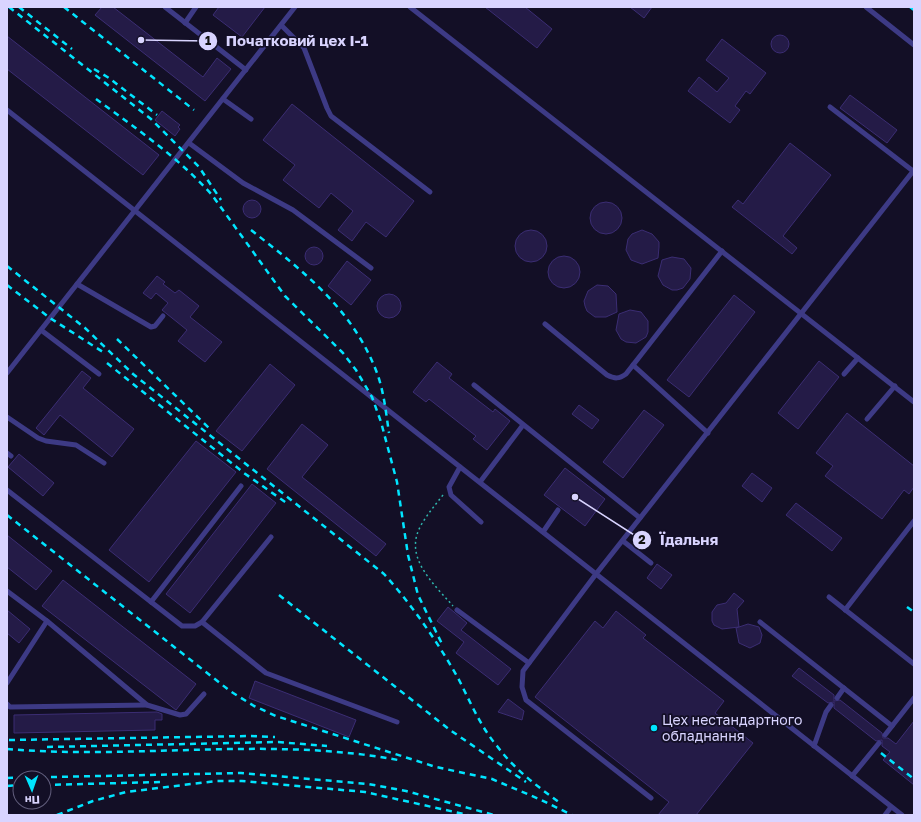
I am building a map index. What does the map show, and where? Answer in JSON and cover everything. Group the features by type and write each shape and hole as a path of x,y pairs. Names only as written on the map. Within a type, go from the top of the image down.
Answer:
{"lane":[{"path":"165,7 246,70"},
{"path":"185,23 196,7"},
{"path":"7,373 295,7"},
{"path":"410,7 914,402"},
{"path":"866,7 914,45"},
{"path":"281,25 304,48 327,108 332,116 430,192"},
{"path":"223,99 251,119"},
{"path":"651,798 526,700 522,686 523,671 596,574 913,170 830,107"},
{"path":"7,110 902,815"},
{"path":"189,143 243,183 293,210 371,268"},
{"path":"545,324 607,375 613,378 620,378 626,374 722,251"},
{"path":"77,284 152,327 155,326 163,316"},
{"path":"41,330 99,374"},
{"path":"844,374 858,358"},
{"path":"633,365 708,433"},
{"path":"474,385 640,518"},
{"path":"867,419 895,386"},
{"path":"7,416 38,438 46,441 76,445 104,463"},
{"path":"480,482 524,425"},
{"path":"460,467 449,487 451,495 480,522"},
{"path":"151,602 241,486"},
{"path":"7,490 182,626 195,626 202,622 271,537"},
{"path":"543,532 558,510"},
{"path":"845,610 914,521"},
{"path":"623,541 652,563"},
{"path":"7,591 47,621 147,705"},
{"path":"829,598 914,664"},
{"path":"457,610 529,663"},
{"path":"7,683 47,621"},
{"path":"202,622 266,673 397,722"},
{"path":"760,622 892,726"},
{"path":"837,698 844,688"},
{"path":"7,704 10,707 147,705 180,715 186,714 204,694"},
{"path":"885,735 914,698"},
{"path":"814,746 826,712 831,706"},
{"path":"852,776 879,743"},
{"path":"885,815 891,807"}],"path":[{"path":"449,487 422,523 417,534 416,557 432,582 457,610"}],"building":[{"path":"102,7 113,7 203,77 217,58 231,69 205,101 95,15"},
{"path":"219,7 265,7 242,37 213,15"},
{"path":"485,7 525,7 552,29 537,48"},
{"path":"630,7 652,7 644,18"},
{"path":"776,35 784,35 789,40 787,51 784,53 776,53 771,48 771,40"},
{"path":"7,36 159,155 143,175 7,69"},
{"path":"722,39 766,73 750,94 746,91 735,106 740,110 730,123 688,91 699,77 717,92 729,78 706,60"},
{"path":"850,95 897,130 887,143 840,108"},
{"path":"292,104 414,201 386,237 366,222 352,241 338,230 353,211 331,193 319,208 283,180 295,165 263,140"},
{"path":"162,111 180,125 178,127 180,129 175,136 155,120"},
{"path":"790,143 831,175 783,236 797,248 792,254 732,207 738,200 743,204"},
{"path":"252,200 258,203 261,209 258,215 252,218 246,215 243,209 246,203"},
{"path":"603,202 609,202 619,209 622,218 621,224 615,231 609,234 603,234 593,227 590,221 590,215 597,205"},
{"path":"531,230 537,231 544,237 547,246 546,252 540,259 531,262 525,261 518,255 515,246 516,240 522,233"},
{"path":"642,230 652,234 659,242 659,247 658,258 642,264 631,260 626,250 628,239 632,234"},
{"path":"314,247 320,250 323,256 320,262 314,265 308,262 305,256 308,250"},
{"path":"564,256 575,261 580,272 575,283 564,288 553,283 548,272 553,261"},
{"path":"672,257 684,259 691,268 690,279 683,288 677,290 672,290 663,285 658,276 662,260"},
{"path":"347,261 371,280 351,305 328,286"},
{"path":"157,276 165,282 163,284 175,293 179,290 199,306 190,317 222,342 205,362 178,341 187,330 162,310 168,303 156,293 151,299 143,293"},
{"path":"597,285 608,286 616,294 617,312 606,317 595,317 587,311 584,301 588,291"},
{"path":"389,294 398,297 401,306 398,315 389,318 380,315 377,306 380,297"},
{"path":"734,295 755,312 689,397 667,380"},
{"path":"630,310 641,312 648,321 648,332 646,337 636,343 626,342 621,339 616,330 619,314"},
{"path":"819,361 839,377 798,429 778,413"},
{"path":"437,362 452,374 449,378 493,412 495,409 510,421 487,450 473,439 476,436 429,399 426,402 413,392"},
{"path":"270,364 295,385 242,451 216,431"},
{"path":"82,371 91,378 83,388 134,429 112,457 60,415 44,435 36,428"},
{"path":"579,405 599,420 592,429 572,414"},
{"path":"644,410 664,425 623,478 603,462"},
{"path":"847,413 914,466 914,487 909,494 904,490 882,519 825,476 833,466 816,453"},
{"path":"302,424 328,445 302,477 386,544 376,556 267,469"},
{"path":"196,441 236,472 149,582 109,550"},
{"path":"19,454 54,483 43,496 8,467"},
{"path":"565,468 605,499 585,526 544,495"},
{"path":"752,473 772,488 762,502 742,486"},
{"path":"252,484 276,503 190,613 166,594"},
{"path":"796,503 842,538 832,551 786,515"},
{"path":"7,535 52,571 36,590 7,567"},
{"path":"657,564 672,575 661,589 647,578"},
{"path":"63,580 196,684 176,710 42,606"},
{"path":"734,593 744,601 737,609 739,627 722,629 714,625 712,621 712,612 717,605 726,603"},
{"path":"448,607 467,623 461,630 511,669 498,685 456,653 464,642 437,621"},
{"path":"7,610 30,629 19,643 7,633"},
{"name":"Цех нестандартного обладнання","path":"616,611 646,635 643,638 724,701 715,713 753,743 696,815 658,815 669,802 535,697 595,621 603,628"},
{"path":"748,624 759,627 762,635 760,643 750,648 739,643 736,628"},
{"path":"799,668 834,695 834,701 840,700 882,733 883,738 888,738 896,744 914,721 914,785 883,760 890,752 882,746 882,740 876,741 834,708 834,702 828,703 792,676"},
{"path":"255,681 356,720 349,737 249,698"},
{"path":"508,699 524,711 522,720 498,712"},
{"path":"157,712 162,714 162,720 155,720 155,730 14,733 14,715"}],"railway":[{"path":"9,7 151,119 199,167 221,200"},
{"path":"19,7 72,49"},
{"path":"64,7 194,110"},
{"path":"910,7 914,10"},
{"path":"94,69 109,78 157,115"},
{"path":"96,99 157,144 199,181 212,195 285,296 343,353 356,370 372,397 381,422 397,482 408,555 418,595 443,646"},
{"path":"251,230 307,276 340,310 354,329 367,350 377,373 383,395 389,433"},
{"path":"7,266 85,328 133,374 384,574 414,611 442,650 485,730 491,738 518,770 560,803"},
{"path":"7,285 50,318 106,354"},
{"path":"117,339 210,429"},
{"path":"107,363 244,473 288,504"},
{"path":"7,515 230,691 254,706 276,716 436,767 492,779 572,815"},
{"path":"279,595 450,730 526,782"},
{"path":"907,607 914,612"},
{"path":"9,740 251,736 275,737"},
{"path":"47,747 278,742 327,746"},
{"path":"7,749 56,752 252,749 301,750 350,753 398,760"},
{"path":"881,753 914,779"},
{"path":"7,778 241,773 368,784 406,791 494,815"},
{"path":"57,815 93,801 126,792 216,781 242,781 365,792 468,815"},
{"path":"52,785 160,782"},
{"path":"7,786 12,786"}],"place":[{"name":"Початковий цех І-1","path":"141,40"},
{"name":"Їдальня","path":"575,497"},
{"name":"Цех нестандартного обладнання","path":"654,728"}]}
